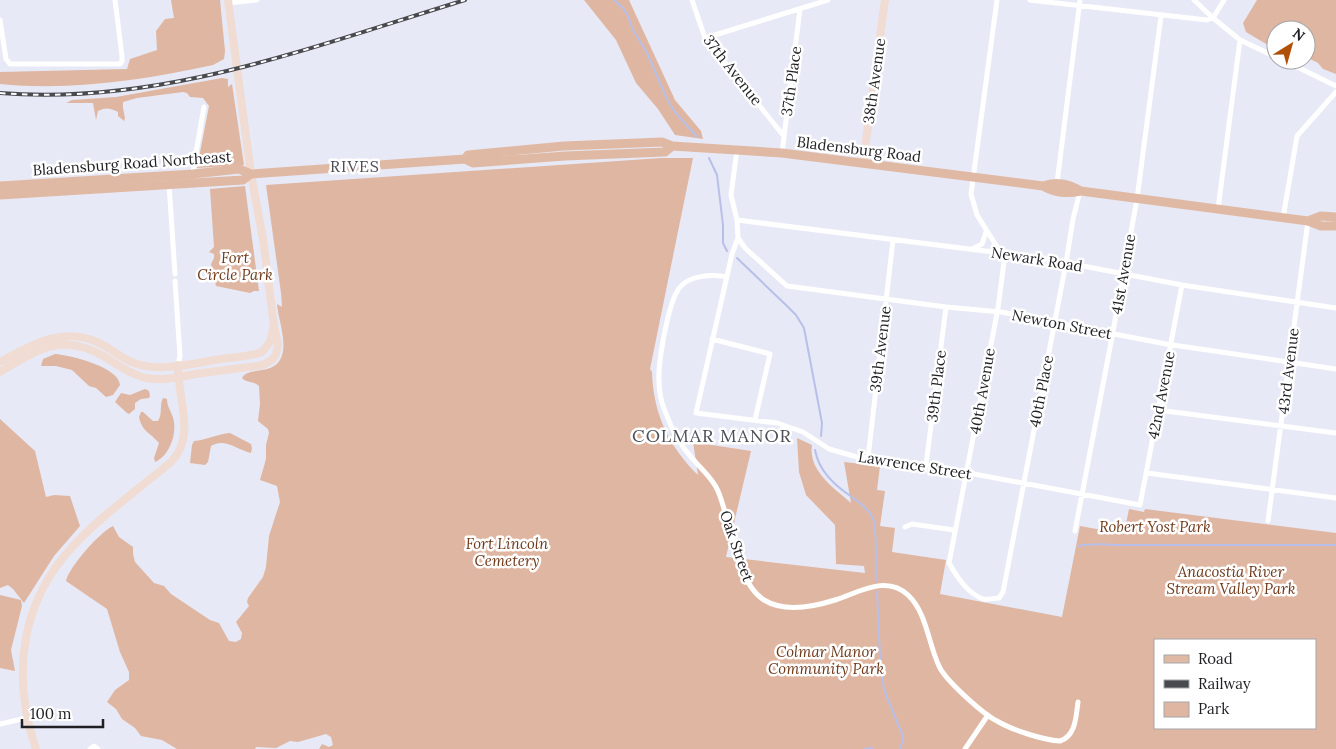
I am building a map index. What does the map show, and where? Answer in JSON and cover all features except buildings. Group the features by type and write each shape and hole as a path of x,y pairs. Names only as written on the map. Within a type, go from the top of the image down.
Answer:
{"main road":[{"name":"Bladensburg Road","path":"251,174 465,159 473,163 565,156 665,152 672,146 782,153 1043,186 1057,183 1071,185 1081,191"},
{"name":"Bladensburg Road Northeast","path":"0,195 132,182 169,176 193,179 243,180 251,174"},
{"name":"Bladensburg Road Northeast","path":"0,186 132,182 169,185 193,179"},
{"name":"Bladensburg Road","path":"1043,186 1052,191 1069,194 1081,191 1308,221 1322,226 1336,226"},
{"name":"Bladensburg Road","path":"1308,221 1321,216 1336,216"}],"street":[{"path":"0,20 6,59 10,64 120,64 122,56 115,0"},
{"path":"0,372 41,350 59,344 68,344 94,351 145,378 161,379 264,365 276,354 278,344 263,238 251,174 228,2 257,0"},
{"name":"37th Avenue","path":"692,0 705,38 783,135"},
{"path":"705,38 828,0"},
{"name":"38th Avenue","path":"863,163 885,0"},
{"path":"997,0 971,194 974,208 986,231 1001,253"},
{"path":"1030,0 1206,20 1213,18 1224,0"},
{"path":"1057,183 1080,0"},
{"path":"1194,0 1240,40 1266,52"},
{"name":"37th Place","path":"782,153 800,9"},
{"name":"41st Avenue","path":"1075,530 1137,199 1161,16"},
{"path":"1218,210 1240,40"},
{"path":"1303,70 1336,86"},
{"path":"1284,218 1297,136 1336,92"},
{"path":"193,179 204,107"},
{"path":"737,150 734,159 731,195 737,220 738,238 732,254 712,339 770,354 755,420"},
{"path":"169,176 175,274"},
{"name":"40th Place","path":"950,554 949,563 962,583 972,593 985,600 999,598 1002,592 1024,483 1073,219 1081,191"},
{"name":"Newark Road","path":"737,220 1001,253 1066,263 1182,286 1336,308"},
{"name":"43rd Avenue","path":"1268,521 1308,221"},
{"path":"970,249 982,244 986,231"},
{"name":"Newton Street","path":"738,238 745,248 787,286 997,312 1171,345 1336,369"},
{"name":"39th Avenue","path":"868,458 893,240"},
{"name":"40th Avenue","path":"950,554 997,312 1004,262 1001,253"},
{"name":"Oak Street","path":"727,277 706,276 687,281 680,287 674,297 661,354 659,379 661,400 670,423 687,453 716,487 744,575 757,595 763,600 779,607 796,608 828,602 874,586 889,585 897,588 910,598 924,621 942,673 995,721 1015,729 1060,741 1073,728 1078,702"},
{"path":"36,749 26,718 22,684 28,627 39,597 54,570 75,543 176,457 182,446 185,433 178,377 180,356 175,281"},
{"name":"42nd Avenue","path":"1140,505 1182,286"},
{"name":"39th Place","path":"926,465 946,307"},
{"path":"0,362 53,337 64,336 80,337 98,342 136,364 152,367 178,365 262,352 270,342 274,326"},
{"name":"Lawrence Street","path":"712,339 696,413 755,420 790,427 803,432 830,449 857,457 926,465 1140,505"},
{"path":"1158,410 1336,434"},
{"path":"1147,473 1336,498"},
{"path":"905,527 912,524 954,530"},
{"path":"965,749 988,715"},
{"path":"0,724 26,718"},
{"path":"90,749 94,746 98,749"}],"green space":[{"path":"171,0 220,0 225,51 224,59 213,65 107,83 54,86 0,84 0,72 127,69 130,59 157,50 156,31 165,19 174,18"},
{"path":"584,0 629,0 675,100 701,131 703,139 675,135 658,109 636,83 616,40"},
{"path":"1257,0 1336,0 1336,74 1323,69 1316,62 1316,20 1266,20 1266,44 1246,32 1243,23"},
{"path":"222,78 228,79 228,87 232,84 244,165 197,168 209,106 203,98 190,97 187,93 183,92 137,98 123,102 124,121 118,116 118,112 108,108 98,111 96,120 93,103 66,103 72,100 116,97"},
{"path":"661,158 693,158 650,369 659,415 664,428 679,453 698,475 693,442 751,451 726,557 865,573 864,566 836,564 835,525 806,495 799,472 797,438 812,445 814,463 818,471 830,485 851,503 844,462 880,466 877,490 885,491 880,526 895,528 892,552 946,560 940,594 1062,617 1080,526 1124,534 1129,509 1144,512 1145,509 1336,533 1336,749 319,749 322,744 329,747 333,745 331,737 326,734 298,742 290,741 276,748 177,749 162,740 141,736 107,702 115,690 129,680 129,672 120,652 107,609 66,581 73,567 86,551 101,535 113,526 119,537 133,547 135,562 154,583 164,586 171,594 210,620 219,623 229,641 236,642 241,639 242,633 236,622 249,606 248,598 263,577 266,567 269,536 280,502 277,486 260,480 266,459 266,445 269,433 268,429 258,421 260,404 259,386 242,378 250,372 272,367 281,358 283,338 277,304 282,307 266,185"},
{"name":"Fort Circle Park","path":"245,186 259,291 250,293 216,286 211,264 214,254 209,252 214,247 210,189"},
{"path":"55,354 93,363 112,373 118,379 120,385 113,395 106,397 96,388 89,386 72,370 56,366 41,366 43,359"},
{"path":"145,389 149,391 149,398 141,399 135,403 135,409 129,414 115,402 121,393 130,395"},
{"path":"163,398 167,399 173,419 174,433 168,450 155,462 154,458 159,443 145,429 139,417 141,412 143,412 153,421 158,421"},
{"path":"0,419 35,451 46,497 54,495 70,496 80,526 54,556 24,603 8,585 0,588"},
{"path":"230,433 251,444 251,453 226,443 221,443 211,446 208,462 205,465 190,463 194,441"},
{"path":"0,595 21,600 22,606 11,650 15,671 0,668"}],"waterway":[{"path":"614,0 623,8 628,16 667,99 675,112 697,137"},
{"path":"709,158 717,175 723,225 723,243 727,251"},
{"path":"737,258 796,315 804,328 822,423 821,436"},
{"path":"815,450 820,465 828,477 839,488 864,506 873,519 876,541 876,581"},
{"path":"1078,547 1081,545 1100,544 1336,545"},
{"path":"877,591 880,657 884,690 902,734 903,740 900,749"},
{"path":"864,749 873,749"}],"railway":[{"path":"0,93 60,95 119,90 178,81 236,69 294,53 465,0"}],"district":[{"name":"RIVES","path":"355,166"},
{"name":"COLMAR MANOR","path":"712,435"}],"park label":[{"name":"Robert Yost Park","path":"1155,526"},
{"name":"Fort Lincoln Cemetery","path":"507,552"},
{"name":"Anacostia River Stream Valley Park","path":"1231,580"},
{"name":"Colmar Manor Community Park","path":"826,660"}]}
